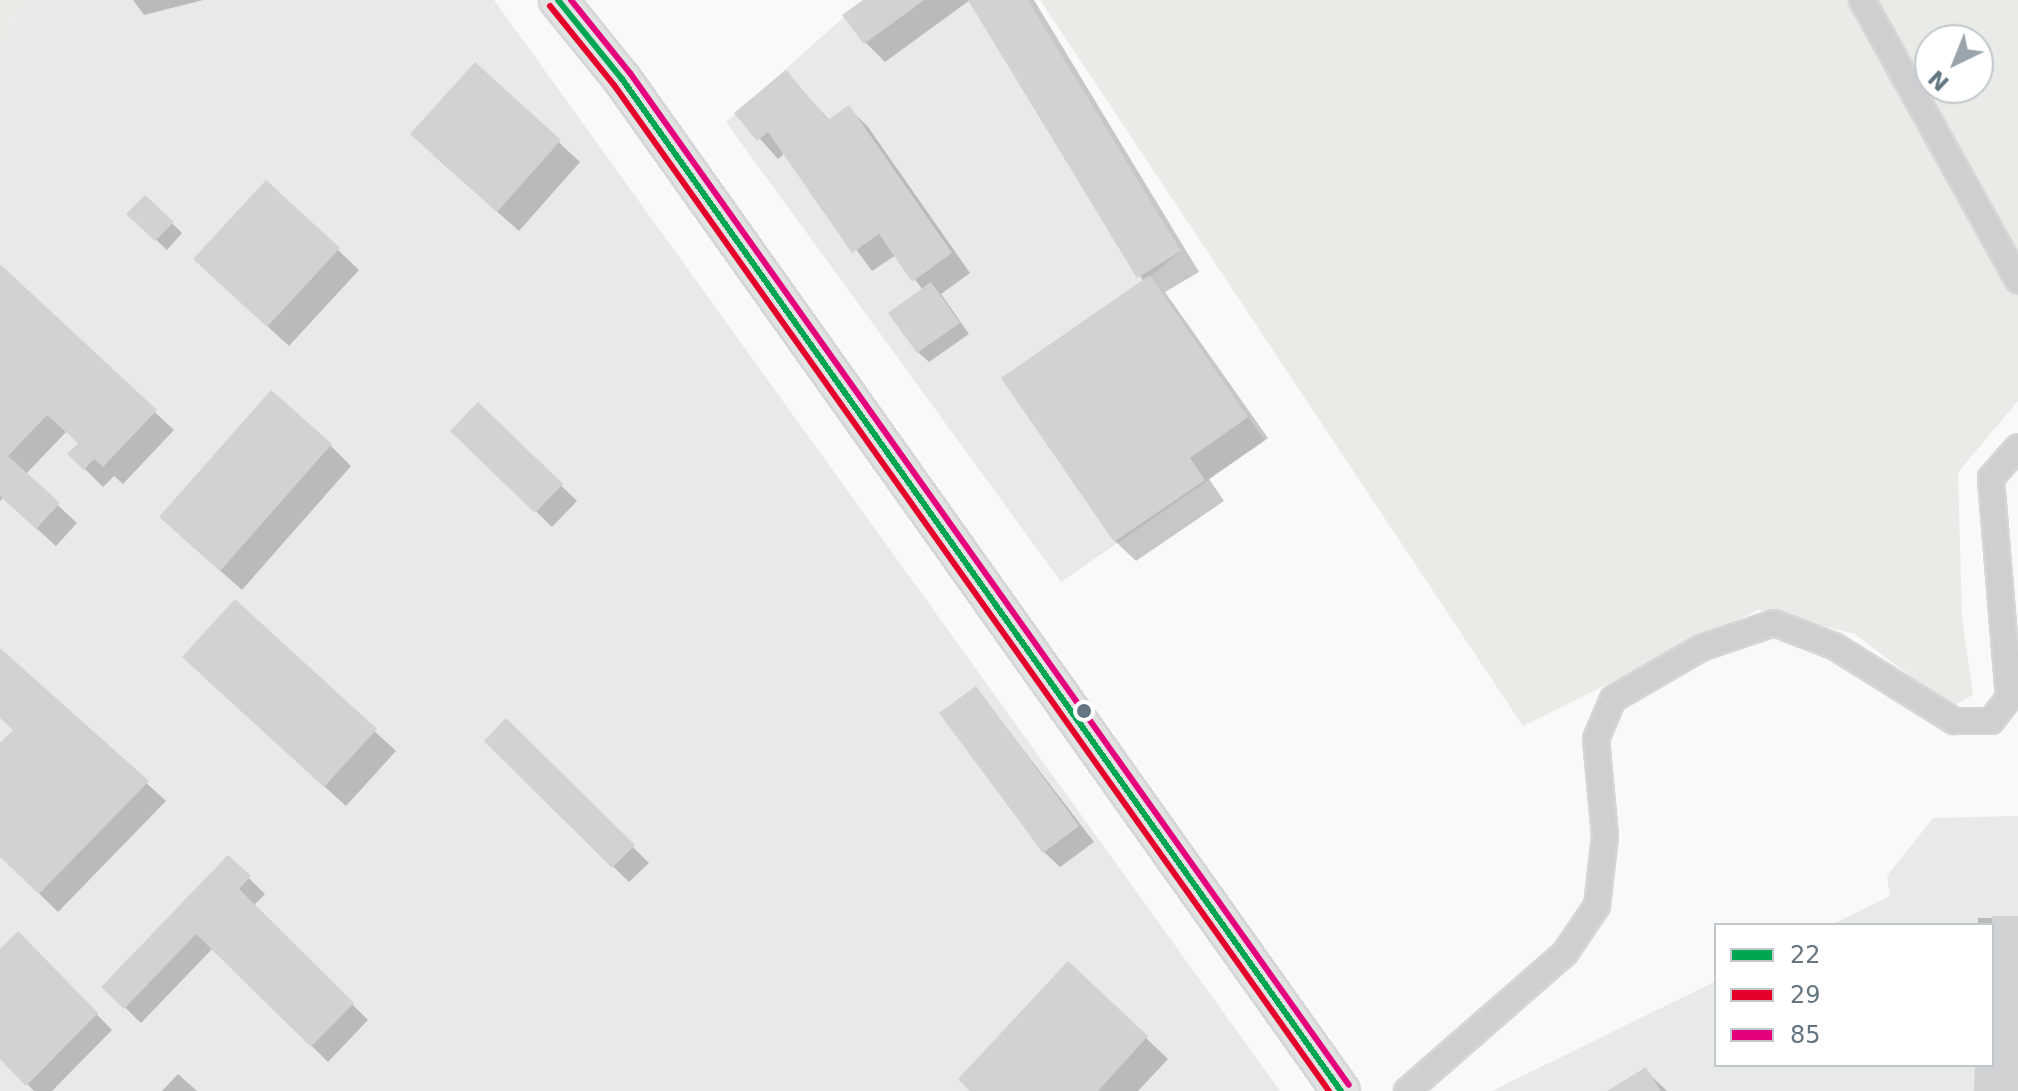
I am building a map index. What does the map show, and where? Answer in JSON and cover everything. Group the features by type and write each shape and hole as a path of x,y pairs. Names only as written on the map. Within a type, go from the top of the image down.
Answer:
{"main road":[{"path":"558,0 622,79 1341,1091"}],"street":[{"path":"1869,3 2018,278"},
{"path":"1407,1091 1565,953 1597,906 1605,836 1596,739 1613,699 1701,648 1774,623 1834,646 1954,721 1991,721 2009,698 1991,478 2018,447"}],"shaded area":[{"path":"0,0 28,0 0,46"},
{"path":"28,0 494,0 1280,1091 0,1091 0,46"},
{"path":"863,0 1028,0 1181,251 1151,276 1265,441 1061,582 726,122"},
{"path":"1040,0 2018,0 2018,401 1958,472 1962,617 1973,695 1951,707 1855,634 1758,610 1523,726"},
{"path":"2018,816 2018,1091 1492,1091 1714,982 1714,1067 1994,1067 1994,923 1835,923 1890,896 1887,876 1933,818"}],"building":[{"path":"863,0 924,0 864,44 842,15"},
{"path":"968,0 1028,0 1181,251 1137,278"},
{"path":"475,62 561,140 497,212 410,134"},
{"path":"786,70 828,120 849,105 952,253 912,282 879,234 852,253 768,132 757,141 734,113"},
{"path":"266,180 340,248 267,327 193,259"},
{"path":"145,195 174,222 155,241 126,214"},
{"path":"0,264 157,410 103,467 94,459 84,470 67,454 78,443 47,415 8,456 60,503 36,529 0,496"},
{"path":"1150,275 1248,417 1190,458 1205,480 1114,542 1001,378"},
{"path":"931,282 960,323 917,353 888,313"},
{"path":"271,390 332,444 220,571 159,517"},
{"path":"478,402 563,484 535,513 450,431"},
{"path":"235,599 377,729 324,787 182,657"},
{"path":"0,648 149,781 39,894 0,857 0,743 13,730 0,718"},
{"path":"976,686 1079,826 1043,853 939,713"},
{"path":"506,718 635,845 612,868 484,741"},
{"path":"228,855 251,876 239,889 354,1003 311,1047 196,934 124,1009 101,987"},
{"path":"1992,916 2018,916 2018,1091 1974,1091 1975,1067 1994,1067"},
{"path":"18,931 98,1013 26,1086 0,1059 0,949"},
{"path":"1068,961 1148,1036 1098,1091 970,1091 958,1079"},
{"path":"1646,1067 1661,1091 1607,1091"}],"transit line":[{"name":"22","path":"558,0 622,79 1341,1091"},
{"name":"85","path":"571,0 630,73 1349,1085"},
{"name":"29","path":"550,6 614,85 1329,1091"}]}
